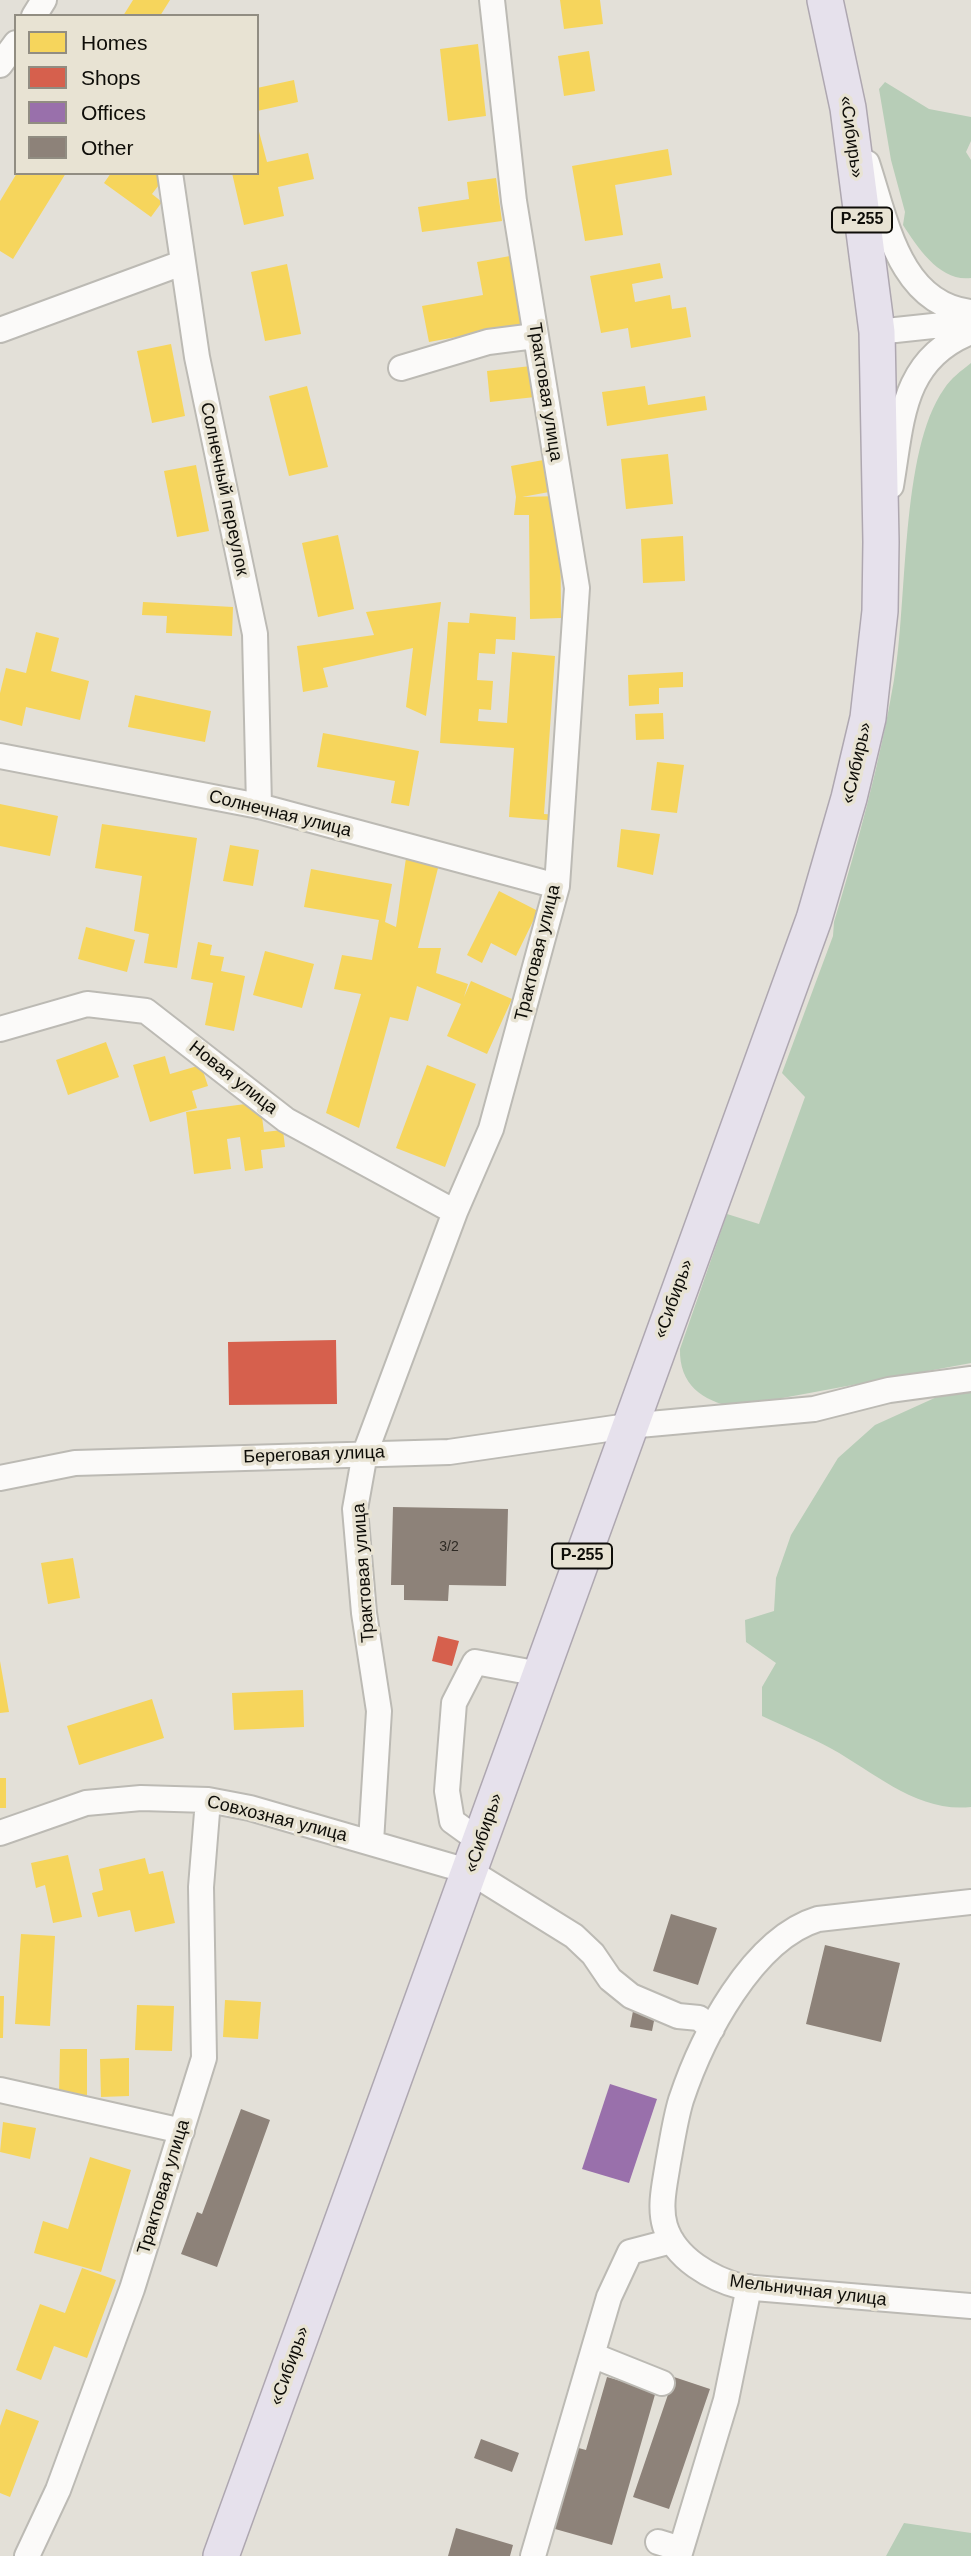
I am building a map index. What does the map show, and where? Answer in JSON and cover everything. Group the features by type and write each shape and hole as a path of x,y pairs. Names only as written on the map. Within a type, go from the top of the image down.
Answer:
{"highway":[{"name":"«Сибирь»","path":"221,2556 476,1857 628,1426 814,919 846,811 868,718 880,611 877,332 848,108 825,0"}],"street":[{"name":"Трактовая улица","path":"372,1842 379,1711 363,1613 355,1509 365,1453 455,1212 491,1129 557,886 577,588 514,201 492,0"},
{"path":"848,108 894,243 908,274 914,283 940,304 971,312"},
{"name":"Солнечный переулок","path":"170,175 197,357 254,634 259,806"},
{"path":"0,330 182,263"},
{"path":"877,332 971,322"},
{"path":"881,542 912,382 933,354 951,340 971,332"},
{"path":"401,368 488,342 536,336"},
{"name":"Солнечная улица","path":"0,756 259,806 557,886"},
{"name":"Новая улица","path":"0,1029 88,1004 146,1011 286,1120 455,1212"},
{"name":"Береговая улица","path":"0,1478 75,1463 449,1452 628,1426 814,1409 889,1390 971,1379"},
{"path":"540,1674 475,1662 454,1703 447,1791 452,1821 476,1857 580,1941 610,1979 631,1996 678,2016 699,2018 712,2029"},
{"name":"Совхозная улица","path":"0,1833 86,1803 141,1798 208,1800 250,1808 372,1842 476,1857"},
{"name":"Трактовая улица","path":"27,2556 58,2490 127,2302 204,2059 201,1887 208,1800"},
{"name":"Мельничная улица","path":"971,1902 818,1919 796,1925 777,1939 757,1961 712,2029 692,2072 674,2130 662,2208 665,2227 673,2241 686,2256 718,2280 749,2287 971,2306"},
{"path":"0,2090 182,2131"},
{"path":"533,2556 609,2297 630,2252 673,2241"},
{"path":"673,2549 726,2400 749,2287"},
{"path":"593,2355 662,2384"}],"green space":[{"path":"885,82 929,109 971,117 971,141 966,152 971,160 971,278 949,275 931,262 903,225 905,212 891,160 879,89"},
{"path":"971,363 971,1363 734,1407 712,1400 695,1389 684,1372 680,1349 727,1214 759,1224 805,1097 782,1073 833,936 834,922 882,742 894,680 908,528 920,450 930,416 944,389"},
{"path":"971,1390 971,1807 952,1807 915,1798 832,1749 762,1716 762,1687 776,1663 746,1642 745,1620 774,1611 776,1578 791,1535 838,1458 875,1425 950,1391"},
{"path":"904,2523 971,2533 971,2556 886,2556"}],"building: Homes":[{"path":"133,0 170,0 161,14 124,14"},
{"path":"560,0 600,0 603,24 564,29"},
{"path":"478,44 486,116 448,121 440,49"},
{"path":"589,51 595,91 564,96 558,56"},
{"path":"294,80 298,102 259,111 259,88"},
{"path":"259,132 267,162 308,153 314,179 278,187 284,216 244,225 232,175 259,175"},
{"path":"668,149 672,175 615,185 623,235 585,241 572,166"},
{"path":"16,175 65,175 13,259 0,251 0,201"},
{"path":"110,175 166,175 152,194 162,202 151,217 104,183"},
{"path":"496,178 502,221 422,232 418,207 469,199 467,182"},
{"path":"510,256 522,325 429,342 422,306 483,295 477,262"},
{"path":"660,263 663,278 632,284 635,302 670,295 672,309 686,307 691,337 631,348 628,328 601,333 590,276"},
{"path":"287,264 301,334 265,341 251,272"},
{"path":"171,344 185,416 152,423 137,351"},
{"path":"531,366 535,397 490,402 487,371"},
{"path":"307,386 328,467 289,476 269,396"},
{"path":"645,386 648,405 705,396 707,410 607,426 602,392"},
{"path":"668,454 673,504 626,509 621,459"},
{"path":"554,458 560,490 522,497 560,496 561,618 530,619 529,515 514,515 516,497 511,466"},
{"path":"196,465 209,531 177,537 164,471"},
{"path":"338,535 354,609 318,617 302,543"},
{"path":"683,536 685,581 643,583 641,539"},
{"path":"143,602 233,607 232,636 166,633 167,616 142,615"},
{"path":"441,602 426,716 406,707 413,648 323,668 328,687 303,692 297,646 374,635 366,612"},
{"path":"470,613 516,617 515,640 496,639 495,654 479,653 477,680 493,681 491,710 479,709 478,721 507,723 512,652 555,656 544,814 559,815 558,821 509,817 514,748 440,743 448,622 469,623"},
{"path":"36,632 59,638 51,671 89,681 80,720 26,707 22,726 0,720 0,693 6,668 26,673"},
{"path":"683,672 683,687 659,688 659,704 629,706 628,675"},
{"path":"135,695 211,711 205,742 128,727"},
{"path":"663,713 664,739 636,740 635,714"},
{"path":"323,733 419,751 409,806 391,803 395,781 317,767"},
{"path":"657,762 684,765 677,813 651,810"},
{"path":"0,804 58,816 50,856 0,846"},
{"path":"102,824 197,838 177,968 144,963 149,934 134,931 142,876 95,868"},
{"path":"621,829 660,834 653,875 617,867"},
{"path":"230,845 259,850 253,886 223,881"},
{"path":"406,858 439,864 418,948 441,948 436,973 468,984 464,997 471,981 512,999 487,1054 447,1036 461,1004 417,986 408,1021 390,1017 359,1128 326,1113 361,994 334,989 342,955 372,960 379,920 304,907 311,869 392,884 385,922 396,927"},
{"path":"499,891 538,911 516,956 491,943 482,963 467,955"},
{"path":"86,927 135,940 127,972 78,959"},
{"path":"198,942 212,945 210,955 224,957 221,971 245,976 234,1031 205,1025 213,983 191,979"},
{"path":"265,951 314,964 302,1008 253,995"},
{"path":"106,1042 119,1077 68,1095 56,1060"},
{"path":"165,1056 170,1074 201,1065 208,1086 192,1091 197,1108 150,1122 133,1065"},
{"path":"427,1065 476,1084 445,1167 396,1148"},
{"path":"260,1102 264,1132 283,1130 285,1147 261,1150 263,1168 245,1171 240,1137 227,1139 231,1169 194,1174 186,1112"},
{"path":"73,1558 80,1598 48,1604 41,1563"},
{"path":"0,1661 9,1712 0,1713"},
{"path":"303,1690 304,1727 234,1730 232,1693"},
{"path":"152,1699 164,1738 79,1765 67,1726"},
{"path":"0,1778 6,1778 6,1808 0,1808"},
{"path":"68,1855 82,1917 53,1923 45,1885 36,1888 31,1863"},
{"path":"145,1858 149,1874 163,1871 175,1923 135,1932 130,1910 98,1917 92,1893 103,1890 99,1869"},
{"path":"21,1934 55,1936 50,2026 15,2024"},
{"path":"0,1996 4,1996 3,2038 0,2038"},
{"path":"225,2000 261,2002 258,2039 223,2037"},
{"path":"137,2005 174,2006 172,2051 135,2050"},
{"path":"60,2049 87,2049 87,2095 59,2095"},
{"path":"129,2058 129,2096 101,2097 100,2059"},
{"path":"3,2122 36,2128 30,2159 0,2152"},
{"path":"90,2157 131,2170 101,2272 34,2253 43,2221 68,2229"},
{"path":"82,2268 116,2280 87,2358 54,2346 41,2380 16,2370 40,2304 65,2313"},
{"path":"6,2409 39,2421 10,2497 0,2493 0,2426"}],"building: Shops":[{"path":"336,1340 337,1404 229,1405 228,1342"},
{"path":"438,1636 459,1641 452,1666 432,1661"}],"building: Offices":[{"path":"610,2084 657,2099 629,2183 582,2169"}],"building: Other":[{"path":"393,1507 508,1509 506,1586 449,1585 448,1601 404,1600 404,1585 391,1585"},
{"path":"671,1914 717,1928 698,1985 653,1971"},
{"path":"825,1945 900,1963 881,2042 806,2024"},
{"path":"633,2011 655,2016 652,2031 630,2027"},
{"path":"241,2109 270,2120 217,2267 181,2254 197,2212 202,2214"},
{"path":"607,2377 656,2391 612,2545 548,2527 571,2446 586,2450"},
{"path":"674,2377 710,2389 669,2509 633,2497"},
{"path":"481,2439 519,2453 512,2472 474,2458"},
{"path":"456,2528 513,2545 510,2556 448,2556"}]}
